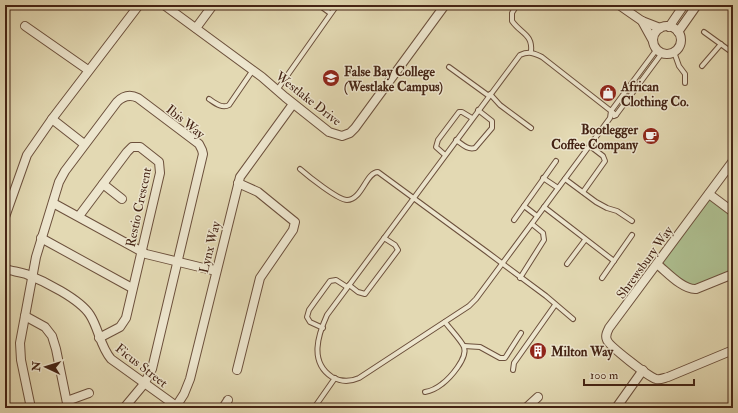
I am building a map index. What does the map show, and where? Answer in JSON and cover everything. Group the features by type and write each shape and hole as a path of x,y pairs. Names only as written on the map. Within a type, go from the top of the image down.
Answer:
{"street":[{"path":"5,216 27,155 88,70 139,5"},
{"name":"Westlake Drive","path":"164,5 253,70 293,104 334,135 342,136 350,133 369,110 445,5"},
{"path":"196,28 213,5"},
{"path":"619,5 642,21 660,28 669,27 678,32 681,42 678,48 674,52 667,54 659,51 642,21"},
{"path":"669,27 684,5"},
{"path":"678,32 697,5"},
{"path":"25,26 88,70"},
{"path":"653,41 656,32 660,28"},
{"name":"Ibis Way","path":"31,408 20,352 20,343 24,316 41,238 62,177 84,144 120,98 124,96 131,96 138,98 200,146 202,150 202,160 152,369 144,384 124,408"},
{"name":"Lynx Way","path":"177,407 190,379 238,183 243,171 293,104"},
{"path":"52,119 84,144"},
{"name":"Restio Crescent","path":"79,216 132,147 140,146 159,162 160,173 123,324 117,330 99,338"},
{"name":"Shrewsbury Way","path":"733,161 609,328 606,336 610,345 654,378 664,379 733,350"},
{"path":"237,370 260,278 291,235 295,225 295,222 258,192 238,183"},
{"path":"103,184 122,199"},
{"path":"709,194 733,212"},
{"path":"53,203 79,216 141,252 152,256 216,270"},
{"path":"41,238 132,288"},
{"path":"657,264 690,289 696,289 733,274"},
{"name":"Ficus Street","path":"5,269 26,274 47,284 80,304 91,316 103,349 111,359 177,407"},
{"path":"24,316 45,327 52,336 67,405 89,393"},
{"path":"616,408 643,370"},
{"path":"526,408 538,397"},
{"path":"223,408 228,400"}],"lane":[{"path":"318,5 330,13"},
{"path":"277,90 337,5"},
{"path":"517,5 512,13 512,21 530,38 531,52"},
{"path":"704,32 733,53"},
{"path":"702,66 721,44"},
{"path":"616,115 611,111 542,57 531,52 520,55 327,315 318,345 319,362 326,372 335,378 345,381 360,378 476,300 610,118 611,111 659,51"},
{"path":"610,118 616,115 659,51"},
{"path":"674,52 679,66 685,74 685,83"},
{"path":"449,67 489,95 531,128"},
{"path":"209,99 221,106 226,107 229,105 253,70"},
{"path":"456,140 467,148 475,148 492,128 492,121 478,110"},
{"path":"445,155 436,147 438,140 459,112 462,112 472,118"},
{"path":"583,192 606,161 603,156 590,146"},
{"path":"514,220 556,161"},
{"path":"300,169 336,196 345,200 350,200 356,196 371,176 375,172 378,172 414,197 546,296 573,319"},
{"path":"543,178 558,188"},
{"path":"565,179 604,207 617,211 632,221"},
{"path":"524,206 537,216"},
{"path":"544,207 614,261"},
{"path":"520,278 545,237 543,233 532,224"},
{"path":"602,278 632,235"},
{"path":"322,328 310,322 307,317 309,310 330,281 336,280 358,292 365,294 387,267 398,250 395,245 384,238"},
{"path":"567,264 585,240"},
{"path":"513,370 514,363 555,305"},
{"path":"425,392 436,388 449,378 462,361 465,353 464,346 445,322"},
{"path":"464,346 480,347 500,358 505,358 521,333"},
{"path":"314,408 335,378"}],"green space":[{"path":"709,194 733,212 733,274 696,289 657,264"}],"place":[{"name":"False Bay College (Westlake Campus)","path":"331,78"},
{"name":"African Clothing Co.","path":"608,93"},
{"name":"Bootlegger Coffee Company","path":"651,136"},
{"name":"Milton Way","path":"538,351"}]}
